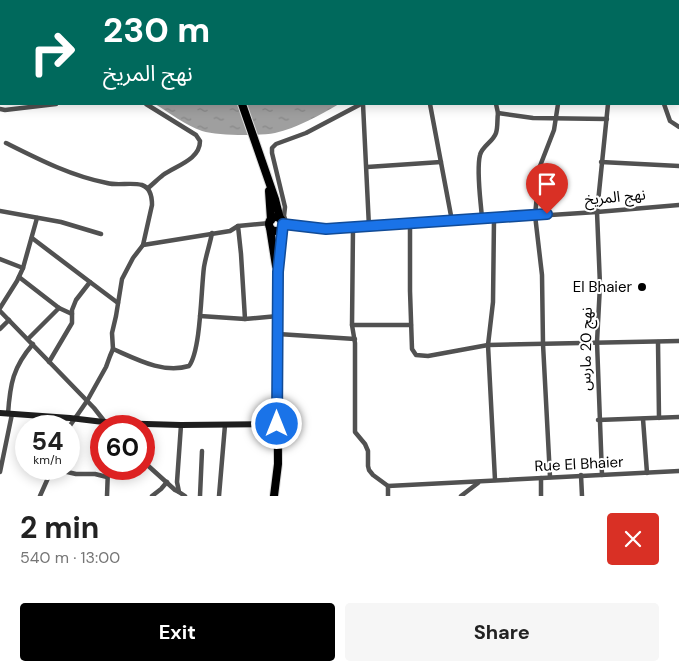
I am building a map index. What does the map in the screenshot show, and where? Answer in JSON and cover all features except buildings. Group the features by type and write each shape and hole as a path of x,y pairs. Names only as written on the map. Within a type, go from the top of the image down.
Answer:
{"main road":[{"path":"242,105 283,224 278,272 278,464 274,496"},
{"path":"270,184 270,224 278,272"},
{"path":"270,224 274,218 283,224"},
{"path":"270,224 277,231 283,224"},
{"path":"0,413 26,415"},
{"path":"155,425 277,424"}],"street":[{"path":"0,109 48,105"},
{"path":"148,105 196,135 200,141 199,148 186,162 164,174 148,188"},
{"path":"283,224 285,207 272,148 276,144 306,133 360,105"},
{"path":"362,105 369,227"},
{"path":"430,105 452,220"},
{"path":"482,219 478,165 482,150 495,136 497,131 498,113 496,105"},
{"path":"550,478 543,344 542,275 535,215 540,166 554,130 558,105"},
{"name":"نهج 20 مارس","path":"602,475 598,420 597,342 600,285 597,212 608,105"},
{"path":"664,105 670,121 679,127"},
{"path":"498,113 533,118 607,119"},
{"path":"6,142 40,160 80,176 109,184 142,185 148,188 151,193 152,204 143,245 132,258 122,279 112,333 113,349 106,367 77,415"},
{"path":"366,167 441,162"},
{"path":"601,162 679,166"},
{"name":"نهج المريخ","path":"283,224 326,229 353,228 452,220 597,212 679,204"},
{"path":"0,211 61,222 100,234"},
{"path":"37,218 23,268 0,310 100,415"},
{"path":"494,219 493,302 488,345 495,480"},
{"path":"143,245 230,231 238,226 270,224"},
{"path":"410,224 412,349 416,355 488,345 679,341"},
{"path":"238,226 245,319"},
{"path":"353,228 352,325 355,339 355,432 368,450 369,470 388,486 388,496"},
{"path":"113,349 155,366 178,368 190,366 193,360 200,316 204,266 212,233"},
{"path":"32,238 118,303"},
{"path":"0,259 23,268"},
{"path":"19,277 59,308 72,314"},
{"path":"50,362 72,323 72,314 76,300 90,282"},
{"path":"28,339 59,308"},
{"path":"200,316 245,319 278,316"},
{"path":"0,329 9,320"},
{"path":"352,325 411,325"},
{"path":"278,334 355,339"},
{"path":"658,342 659,418"},
{"path":"0,472 10,414 14,372 19,361 33,344"},
{"path":"598,420 679,417"},
{"path":"643,419 647,473"},
{"path":"179,492 177,482 181,425"},
{"path":"219,496 225,425"},
{"path":"200,496 202,451"},
{"name":"Rue El Bhaier","path":"388,486 679,471"},
{"path":"155,472 185,496"},
{"path":"581,475 582,496"},
{"path":"541,478 541,496"},
{"path":"40,496 48,480"},
{"path":"107,480 107,496"},
{"path":"461,496 481,481"},
{"path":"152,496 162,489 167,482"}],"water":[{"path":"157,105 337,105 292,128 268,134 218,134 202,131"}],"place":[{"name":"El Bhaier","path":"642,287"}],"route":[{"path":"277,424 278,272 283,224 326,229 547,214"}]}
